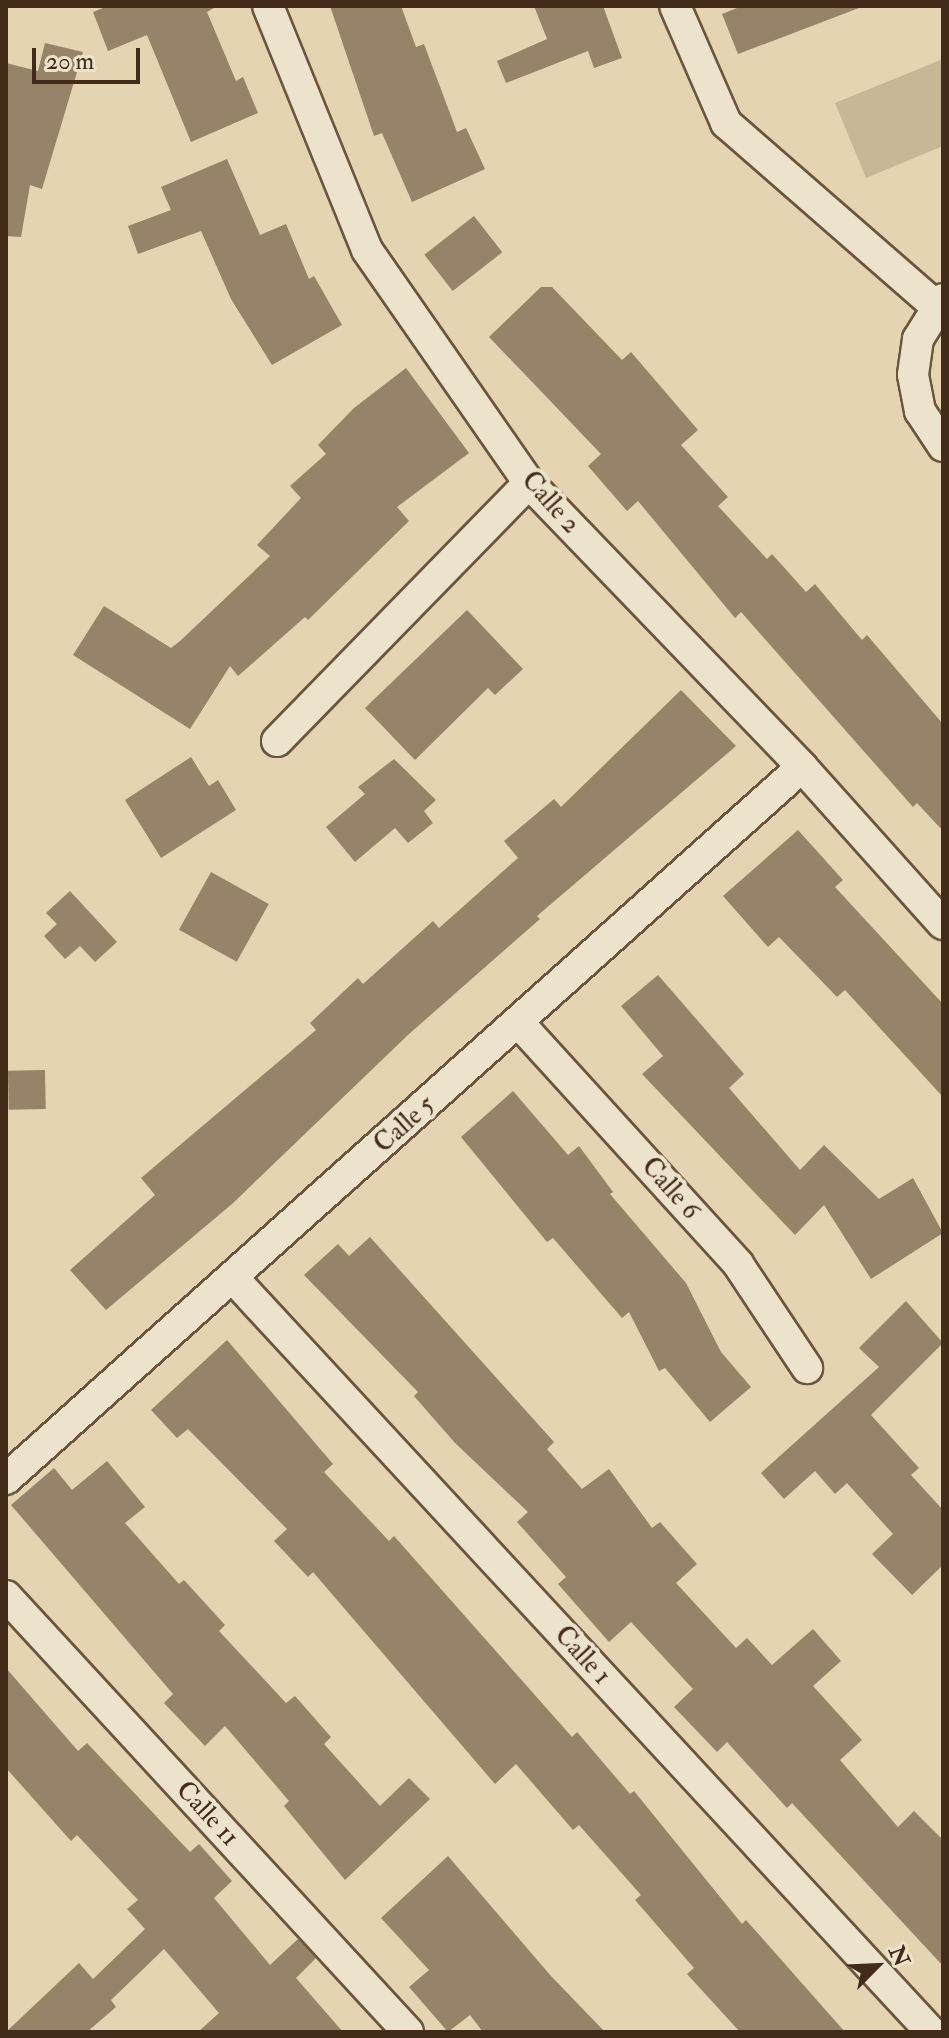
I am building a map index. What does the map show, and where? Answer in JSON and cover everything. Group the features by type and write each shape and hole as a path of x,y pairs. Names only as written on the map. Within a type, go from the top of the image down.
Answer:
{"street":[{"name":"Calle 2","path":"268,6 367,250 529,483 802,767 943,924"},
{"path":"675,6 726,123 939,303 918,339 913,375 920,411 943,446"},
{"path":"277,741 529,483"},
{"name":"Calle 5","path":"6,1479 234,1279 802,767"},
{"name":"Calle 6","path":"518,1022 738,1264 807,1368"},
{"name":"Calle 1","path":"234,1279 931,2032"},
{"name":"Calle 11","path":"6,1596 408,2032"}],"shaded area":[{"path":"943,59 943,146 866,178 835,103"}],"building":[{"path":"108,6 217,6 207,12 236,81 243,77 258,113 191,142 147,35 108,51 93,12"},
{"path":"330,6 401,6 416,47 424,44 457,132 466,128 485,169 412,202 382,133 374,136"},
{"path":"534,6 603,6 622,58 594,68 588,51 506,83 497,61 547,39"},
{"path":"742,6 859,8 738,54 722,14"},
{"path":"45,43 83,52 42,189 30,185 21,237 6,236 6,63 38,71"},
{"path":"227,159 260,235 286,224 309,279 314,276 342,325 272,365 231,299 201,231 138,254 128,226 171,210 161,187"},
{"path":"474,216 502,252 453,291 424,255"},
{"path":"541,287 552,287 622,360 631,352 698,430 681,445 728,497 718,506 767,559 772,554 806,592 815,584 862,640 867,635 943,724 943,831 917,803 913,807 741,612 735,618 638,501 627,511 588,466 601,454 489,337"},
{"path":"406,368 469,453 397,507 409,521 308,620 305,617 238,676 230,666 190,729 73,655 104,606 171,648 180,641 270,556 257,545 301,498 290,486 326,454 318,445 354,408"},
{"path":"467,610 523,669 495,695 488,688 415,760 365,708"},
{"path":"681,690 736,746 537,916 540,919 409,1034 232,1204 106,1310 70,1270 155,1195 141,1178 316,1030 310,1023 358,978 363,984 433,921 439,928 518,858 504,841 554,799 561,807"},
{"path":"191,757 209,786 218,780 236,810 161,858 125,800"},
{"path":"394,759 436,800 424,811 433,823 408,843 395,828 355,862 326,827 365,794 358,787"},
{"path":"798,830 843,880 835,887 943,1004 943,1097 845,990 837,997 779,937 768,947 723,896"},
{"path":"211,872 269,904 237,962 179,930"},
{"path":"70,891 117,942 95,962 80,946 65,959 44,936 57,924 46,913"},
{"path":"658,975 744,1074 729,1088 800,1170 824,1145 879,1199 913,1178 943,1233 871,1279 824,1205 795,1235 642,1074 663,1056 621,1006"},
{"path":"45,1070 46,1109 9,1110 8,1071"},
{"path":"513,1091 568,1155 579,1146 613,1192 610,1194 686,1283 721,1352 751,1387 710,1422 665,1368 659,1371 629,1312 622,1318 553,1238 547,1242 461,1137"},
{"path":"370,1237 554,1442 547,1449 582,1489 609,1469 652,1528 660,1522 697,1564 676,1583 736,1648 747,1638 772,1665 813,1629 841,1661 813,1686 862,1740 840,1760 898,1827 914,1811 943,1840 943,1966 792,1803 787,1808 727,1742 717,1752 674,1707 693,1689 631,1622 609,1642 558,1584 566,1577 517,1522 528,1512 455,1443 414,1396 418,1392 304,1275 338,1244 349,1256"},
{"path":"906,1301 943,1343 871,1415 919,1468 911,1475 943,1510 943,1565 912,1595 872,1554 893,1534 847,1483 835,1494 815,1471 784,1499 761,1473 879,1367 859,1348"},
{"path":"227,1340 333,1464 324,1472 389,1541 394,1536 572,1737 577,1732 630,1794 634,1791 742,1924 746,1920 845,2032 740,2032 687,1974 694,1968 635,1900 641,1895 579,1825 573,1830 516,1764 495,1784 313,1572 308,1577 274,1541 287,1529 188,1429 177,1438 151,1410"},
{"path":"107,1461 145,1507 125,1523 179,1584 184,1580 225,1625 219,1631 286,1703 295,1696 331,1737 324,1744 380,1806 409,1778 430,1799 345,1880 284,1806 289,1801 225,1726 205,1746 164,1703 173,1694 11,1505 54,1468 72,1490"},
{"path":"6,1668 78,1751 87,1743 190,1852 199,1844 232,1881 214,1898 270,1965 298,1939 316,1958 296,1978 343,2032 198,2032 219,2013 164,1949 111,2000 116,2007 87,2032 6,2032 79,1963 93,1979 145,1929 127,1909 138,1900 77,1835 71,1841 6,1768"},
{"path":"448,1856 551,1976 605,2032 483,2032 470,2015 448,2032 409,1987 429,1970 381,1918"}]}
